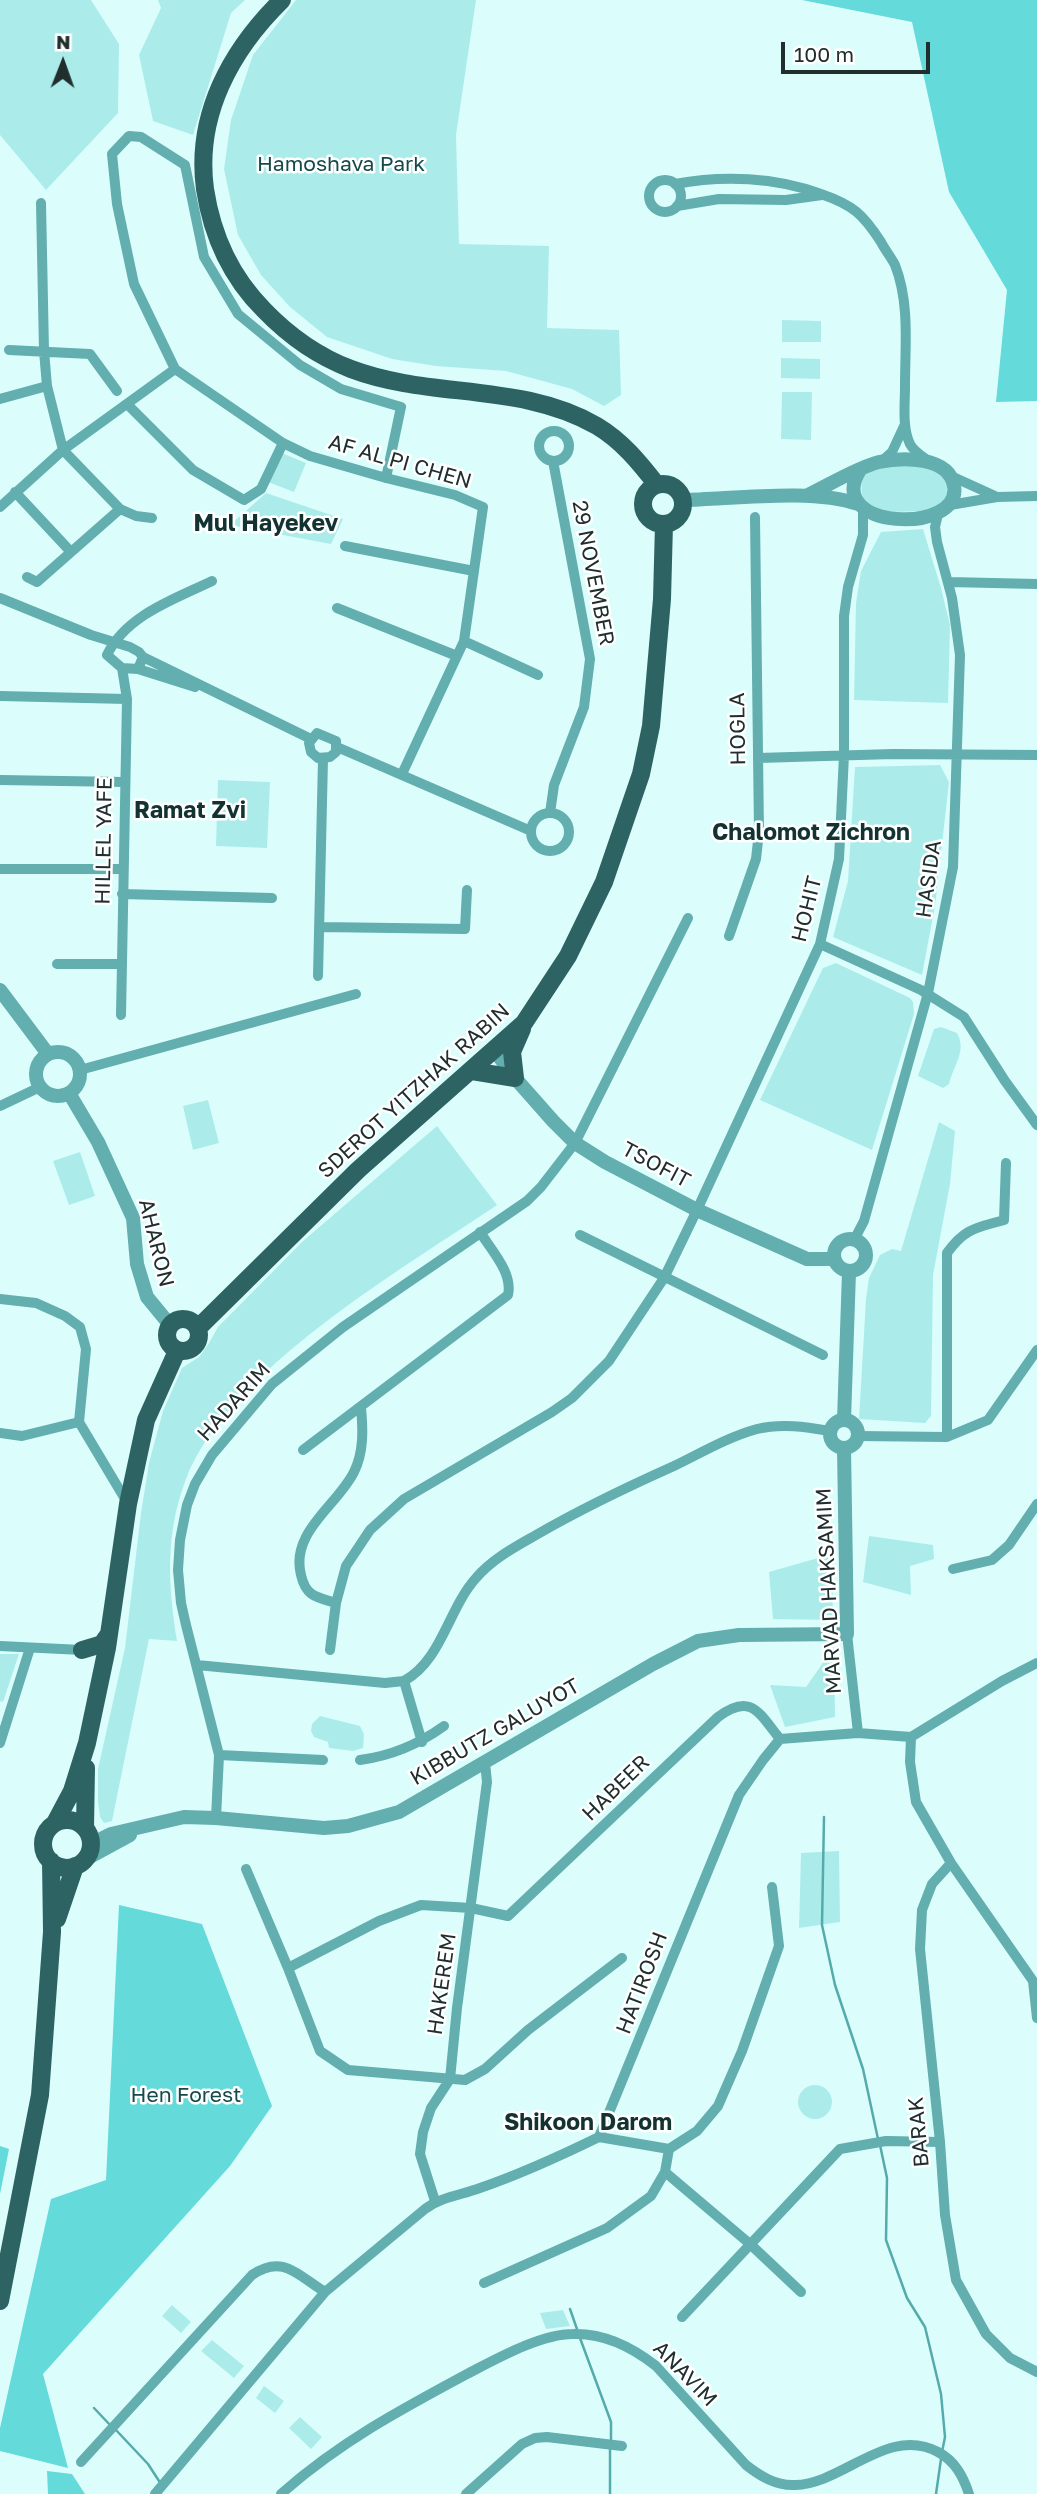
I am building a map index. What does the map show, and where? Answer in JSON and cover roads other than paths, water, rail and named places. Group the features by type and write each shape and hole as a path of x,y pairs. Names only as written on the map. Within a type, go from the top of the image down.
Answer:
{"main road":[{"path":"282,0 236,53 215,97 209,117 203,171 209,211 220,247 245,289 287,334 317,353 351,369 392,380 511,397 556,407 596,425 621,442 657,485"},
{"path":"657,485 670,485 683,500 683,508 677,519 664,524 652,520 645,510 644,498 651,488 657,485"},
{"name":"SDEROT YITZHAK RABIN","path":"198,1328 358,1170 524,1023 568,956 604,882 641,774 651,726 662,599 664,524"},
{"path":"472,1071 515,1078 512,1052 524,1023"},
{"path":"185,1319 198,1328 200,1333 197,1344 188,1351 177,1351 167,1340 170,1325 176,1320 185,1319"},
{"path":"0,2301 40,2095 52,1932 51,1861 43,1845 46,1833 55,1824 72,1791 88,1744 109,1634 128,1504 146,1420 177,1351"},
{"path":"103,1670 82,1650 102,1644 109,1634"},
{"path":"52,1932 84,1850 88,1744"},
{"path":"55,1824 71,1820 84,1850"},
{"path":"51,1861 62,1867 84,1850"}],"street":[{"path":"0,507 63,450 175,369 134,284 117,204 112,154 129,136 141,137 185,165 204,257 238,314 300,365 341,389 401,407 386,478"},
{"path":"825,195 786,200 719,199 677,206 663,212 653,208 649,198 651,189 657,183 666,181 675,184 754,180 797,185 838,198 866,219 894,264 903,296 906,326 905,424 908,441 914,451 940,466 951,476 997,497"},
{"path":"675,184 680,192 677,206"},
{"path":"41,203 47,386 63,450 120,509 136,516 152,518"},
{"path":"9,349 90,354 117,391"},
{"name":"AF AL PI CHEN","path":"175,369 283,443 310,456 455,495 482,507 464,641 402,774"},
{"path":"0,399 47,386"},
{"path":"127,404 193,470 244,500 261,489 283,443"},
{"path":"881,462 892,452 905,424"},
{"name":"29 NOVEMBER","path":"550,813 554,785 584,707 590,659 553,461"},
{"path":"806,496 881,462 933,463"},
{"path":"860,470 853,487 860,506"},
{"path":"944,509 954,491 951,476"},
{"path":"15,492 71,552"},
{"path":"683,500 806,496 842,498 869,513 903,518 997,497 1037,496"},
{"name":"HOHIT","path":"330,1650 336,1603 346,1566 364,1538 404,1499 572,1398 609,1361 664,1278 697,1210 820,944 839,859 844,755 844,616 848,587 863,535 860,506"},
{"path":"27,577 37,582 120,509"},
{"name":"HASIDA","path":"854,1240 864,1221 928,993 953,867 960,655 949,582 935,527 944,509"},
{"name":"HOGLA","path":"729,936 756,859 759,832 755,517"},
{"path":"345,546 474,571"},
{"path":"113,642 146,614 212,581"},
{"path":"949,582 1037,584"},
{"path":"0,598 91,635 130,647 143,657 311,739"},
{"path":"337,608 457,656"},
{"path":"130,625 130,647"},
{"path":"464,641 538,675"},
{"name":"HILLEL YAFE","path":"113,642 107,655 122,668 127,699 121,1015"},
{"path":"138,669 143,657"},
{"path":"122,668 138,669 217,693"},
{"path":"0,696 127,699"},
{"path":"317,733 337,741 334,755 323,759 311,752 311,739 317,733"},
{"path":"337,747 531,831"},
{"path":"758,758 1037,755"},
{"path":"318,976 323,759"},
{"path":"0,780 124,782"},
{"path":"550,813 566,822 568,834 563,845 551,850 539,847 531,831 532,825 539,817 550,813"},
{"path":"0,869 123,869"},
{"path":"320,927 465,929 467,890"},
{"path":"122,894 272,898"},
{"name":"HADARIM","path":"216,1818 219,1755 181,1603 178,1570 180,1539 195,1483 212,1455 272,1384 343,1327 527,1201 541,1187 575,1143 688,918"},
{"path":"820,944 928,993 964,1017 1037,1125"},
{"path":"57,964 121,964"},
{"path":"0,990 48,1054"},
{"path":"80,1070 356,994"},
{"name":"TSOFIT","path":"495,1051 515,1078 575,1143 605,1162 697,1210 807,1259 834,1259"},
{"path":"61,1052 68,1054 80,1070 78,1083 69,1093 63,1095 50,1094 40,1087 36,1072 37,1065 48,1054 61,1052"},
{"path":"0,1106 40,1087"},
{"name":"AHARON","path":"69,1093 98,1142 133,1217 137,1264 146,1297 170,1325"},
{"path":"947,1437 947,1253 968,1230 1004,1220 1006,1163"},
{"path":"303,1450 508,1295 510,1285 506,1273 480,1232"},
{"path":"580,1235 823,1355"},
{"path":"854,1240 865,1250 866,1260 860,1268 849,1272 838,1266 834,1259 835,1250 841,1242 854,1240"},
{"path":"844,1420 849,1272"},
{"path":"0,1299 36,1303 65,1316 80,1327 86,1349 79,1422 128,1504"},
{"path":"858,1436 947,1437 988,1420 1037,1350"},
{"path":"336,1603 315,1597 304,1589 299,1571 299,1553 304,1539 346,1486 355,1470 361,1452 361,1408"},
{"path":"830,1431 834,1424 844,1420"},
{"path":"830,1431 835,1444 844,1448 855,1443 858,1436 856,1427 844,1420"},
{"path":"0,1433 22,1436 79,1422"},
{"path":"197,1665 385,1683 404,1681 424,1666 454,1609 477,1576 516,1546 600,1500 738,1436 778,1426 830,1431"},
{"name":"MARVAD HAKSAMIM","path":"844,1448 847,1634 858,1733"},
{"path":"953,1569 992,1560 1009,1545 1037,1504"},
{"name":"KIBBUTZ GALUYOT","path":"84,1850 153,1824 184,1817 324,1828 348,1826 399,1812 653,1664 698,1641 739,1634 847,1634"},
{"path":"0,1646 82,1650"},
{"path":"0,1744 6,1709 30,1648"},
{"path":"780,1739 858,1733 911,1737 1002,1681 1037,1663"},
{"path":"404,1681 422,1742"},
{"name":"HABEER","path":"471,1908 508,1916 718,1717 733,1706 746,1705 757,1711 780,1739"},
{"path":"360,1760 422,1742 444,1726"},
{"path":"911,1737 910,1762 916,1802 951,1863 1035,1980 1037,2018"},
{"name":"HATIROSH","path":"599,2137 739,1795 780,1739"},
{"path":"219,1755 323,1760"},
{"name":"HAKEREM","path":"435,2201 420,2154 423,2132 431,2108 450,2079 487,1782 485,1763"},
{"name":"BARAK","path":"951,1863 932,1884 922,1910 920,1949 945,2216 956,2280 986,2334 1010,2358 1037,2372"},
{"path":"246,1869 320,2051 348,2070 465,2080 485,2069 528,2031 622,1958"},
{"path":"155,2494 325,2292 435,2201 479,2189 544,2164 599,2137 669,2149 697,2131 719,2106 742,2051 779,1946 772,1887"},
{"path":"288,1968 379,1921 421,1905 471,1908"},
{"path":"682,2317 840,2149 886,2141 940,2142"},
{"path":"484,2283 607,2228 651,2196 665,2172 669,2149"},
{"path":"665,2172 750,2244 801,2292"},
{"path":"81,2462 252,2275 272,2264 284,2266 325,2292"},
{"name":"ANAVIM","path":"281,2494 330,2453 391,2414 500,2358 555,2336 573,2334 607,2338 639,2353 656,2366 746,2465 775,2482 793,2485 811,2483 893,2447 910,2444 926,2447 948,2458 964,2478 969,2494"},
{"path":"466,2494 522,2444 535,2438 622,2446"}],"waterway":[{"path":"824,1817 822,1925 835,1985 863,2069 878,2139"},
{"path":"880,2145 887,2178 886,2240 907,2298 925,2327 941,2394 945,2437 942,2452"},
{"path":"570,2309 578,2332"},
{"path":"580,2338 611,2422 611,2441"},
{"path":"94,2408 111,2426"},
{"path":"116,2430 148,2464 161,2484"},
{"path":"610,2448 610,2494"},
{"path":"936,2494 941,2459"}],"district":[{"name":"Mul Hayekev","path":"266,524"},
{"name":"Ramat Zvi","path":"190,811"},
{"name":"Chalomot Zichron","path":"811,833"},
{"name":"Shikoon Darom","path":"588,2123"}],"park label":[{"name":"Hamoshava Park","path":"341,164"},
{"name":"Hen Forest","path":"186,2095"}]}
